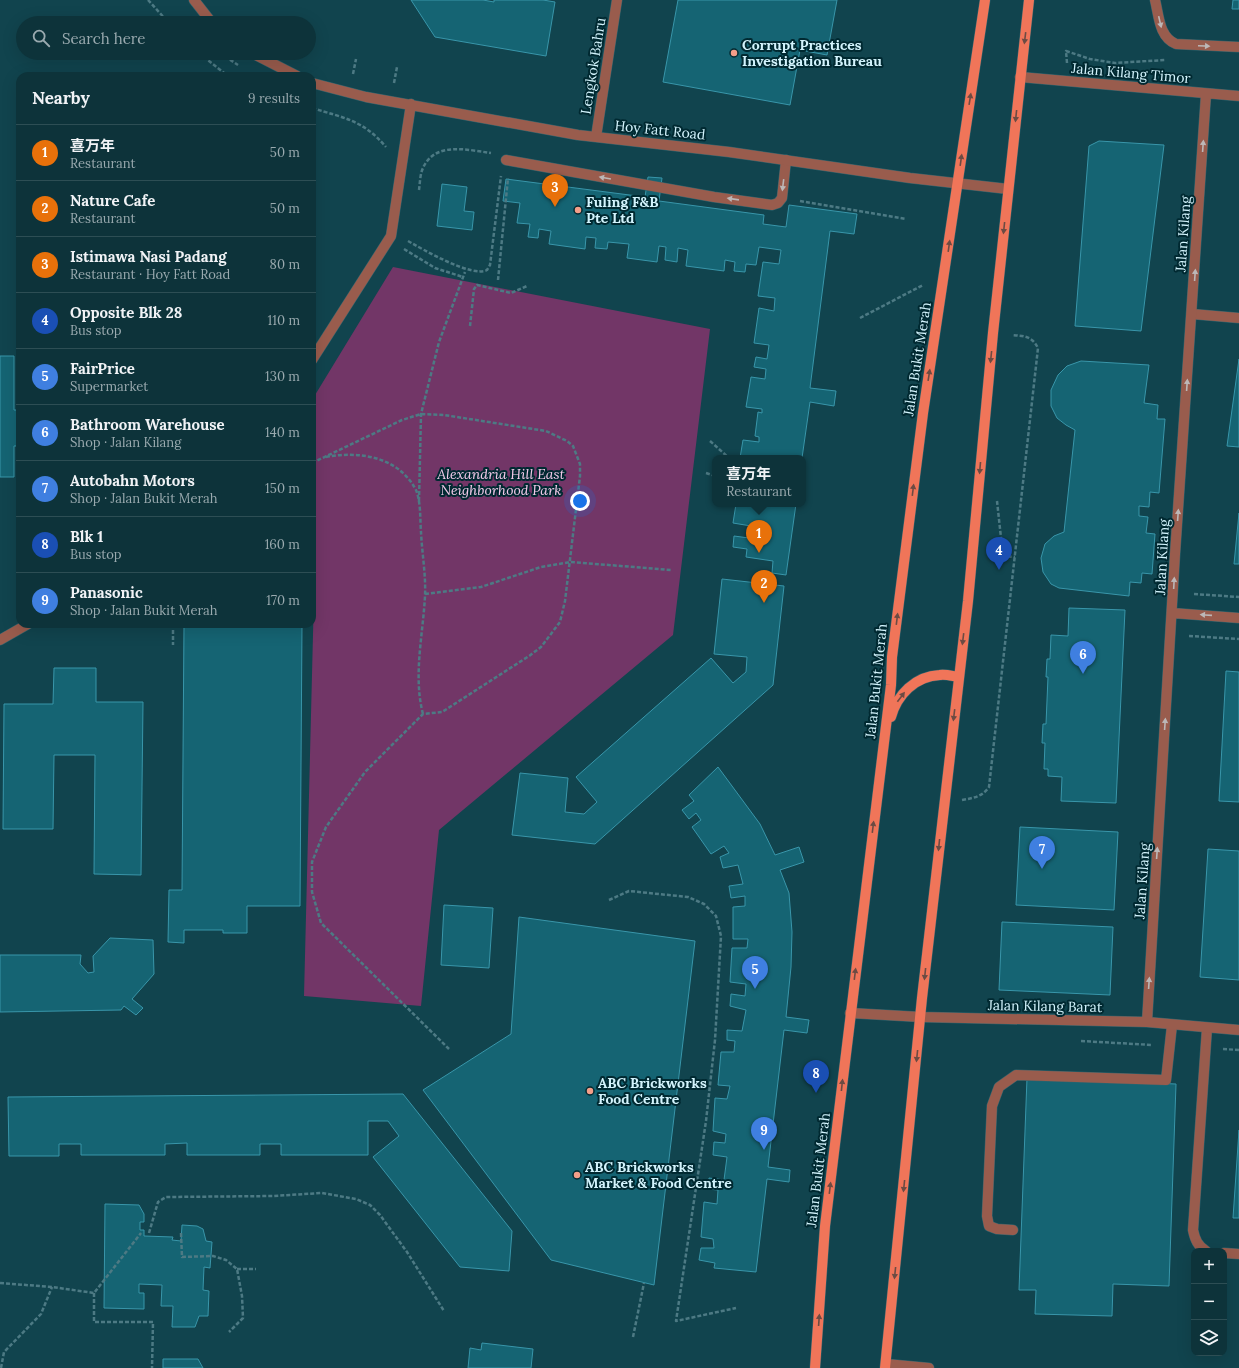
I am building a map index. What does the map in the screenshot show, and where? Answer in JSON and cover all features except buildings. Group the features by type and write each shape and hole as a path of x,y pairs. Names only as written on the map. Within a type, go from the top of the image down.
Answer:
{"main road":[{"name":"Jalan Bukit Merah","path":"815,1368 825,1226 923,413 985,0"},
{"path":"885,1366 944,804 968,600 993,333 1029,0"},
{"path":"883,746 894,706 909,686 939,674 958,677"}],"street":[{"path":"194,0 207,16"},
{"name":"Lengkok Bahru","path":"596,137 617,0"},
{"path":"1155,0 1161,27 1164,35 1169,41 1176,44 1239,47"},
{"path":"266,60 289,72"},
{"name":"Jalan Kilang Timor","path":"1020,77 1239,96"},
{"name":"Hoy Fatt Road","path":"316,84 366,97 596,137 1008,189"},
{"name":"Jalan Kilang","path":"1147,1022 1206,94"},
{"path":"316,354 391,236 411,104"},
{"path":"506,164 772,205 778,203 782,198 786,160"},
{"path":"1192,314 1239,318"},
{"path":"1172,613 1239,618"},
{"path":"0,640 21,628"},
{"name":"Jalan Kilang Barat","path":"850,1013 921,1017 1147,1022 1239,1030"},
{"path":"1012,1230 997,1230 990,1226 987,1216 992,1106 999,1087 1016,1076 1166,1080 1172,1025"},
{"path":"1201,1248 1195,1239 1193,1230 1207,1028"},
{"path":"1227,1253 1239,1254"},
{"path":"885,1366 929,1368"}],"path":[{"path":"148,0 163,16"},
{"path":"1066,51 1090,59 1115,63 1155,59 1170,60"},
{"path":"353,72 356,59"},
{"path":"207,60 223,72"},
{"path":"393,85 397,67"},
{"path":"316,109 357,122 378,137 386,147 386,154"},
{"path":"407,241 440,259 480,271 487,270 490,264 506,164"},
{"path":"498,280 506,164"},
{"path":"403,249 435,268 463,277"},
{"path":"423,714 419,700 418,684 425,594 419,507 421,414 439,342 465,272"},
{"path":"860,318 945,274"},
{"path":"470,326 474,290 477,285 511,293 527,286"},
{"path":"944,804 975,798 985,793 989,787 1038,348 1035,342 1028,337 993,333"},
{"path":"316,461 402,420 421,414 444,415 546,431 567,441 573,446 580,464 571,562 560,622 541,646 529,656 442,712 423,714 365,772 326,827 312,862 312,892 320,923 449,1049"},
{"path":"710,441 726,455"},
{"path":"321,458 342,454 360,454 376,457 397,468 408,479 416,491 419,507"},
{"path":"706,473 712,475"},
{"path":"425,594 481,587 541,566 571,562 671,570"},
{"path":"1192,594 1239,597"},
{"path":"174,628 174,645"},
{"path":"1189,636 1239,639"},
{"path":"609,900 629,891 688,897 704,904 716,916 721,936 715,1040 706,1121 676,1321 736,1308"},
{"path":"149,1233 158,1202 166,1197 274,1196 322,1193 356,1199 370,1205 380,1215 407,1252 444,1311"},
{"path":"141,1233 94,1293 94,1322 152,1322 152,1368"},
{"path":"181,1233 182,1257 213,1256 226,1260 237,1269 256,1270"},
{"path":"229,1332 243,1318 242,1296 237,1269"},
{"path":"0,1283 52,1287 94,1293"},
{"path":"633,1337 644,1283"},
{"path":"1,1368 4,1352 40,1314 52,1287"}],"green space":[{"name":"Alexandria Hill East Neighborhood Park","path":"393,267 710,329 673,635 439,830 421,1006 304,996 313,628 316,628 316,393"}],"place":[{"name":"Corrupt Practices Investigation Bureau","path":"734,53"},
{"name":"Istimawa Nasi Padang","path":"555,207"},
{"name":"Fuling F&B Pte Ltd","path":"578,210"},
{"name":"喜万年","path":"759,553"},
{"name":"Opposite Blk 28","path":"999,570"},
{"name":"Nature Cafe","path":"764,603"},
{"name":"Bathroom Warehouse","path":"1083,674"},
{"name":"Autobahn Motors","path":"1042,869"},
{"name":"FairPrice","path":"755,989"},
{"name":"ABC Brickworks Food Centre","path":"590,1091"},
{"name":"Blk 1","path":"816,1093"},
{"name":"Panasonic","path":"764,1150"},
{"name":"ABC Brickworks Market & Food Centre","path":"577,1175"}]}
